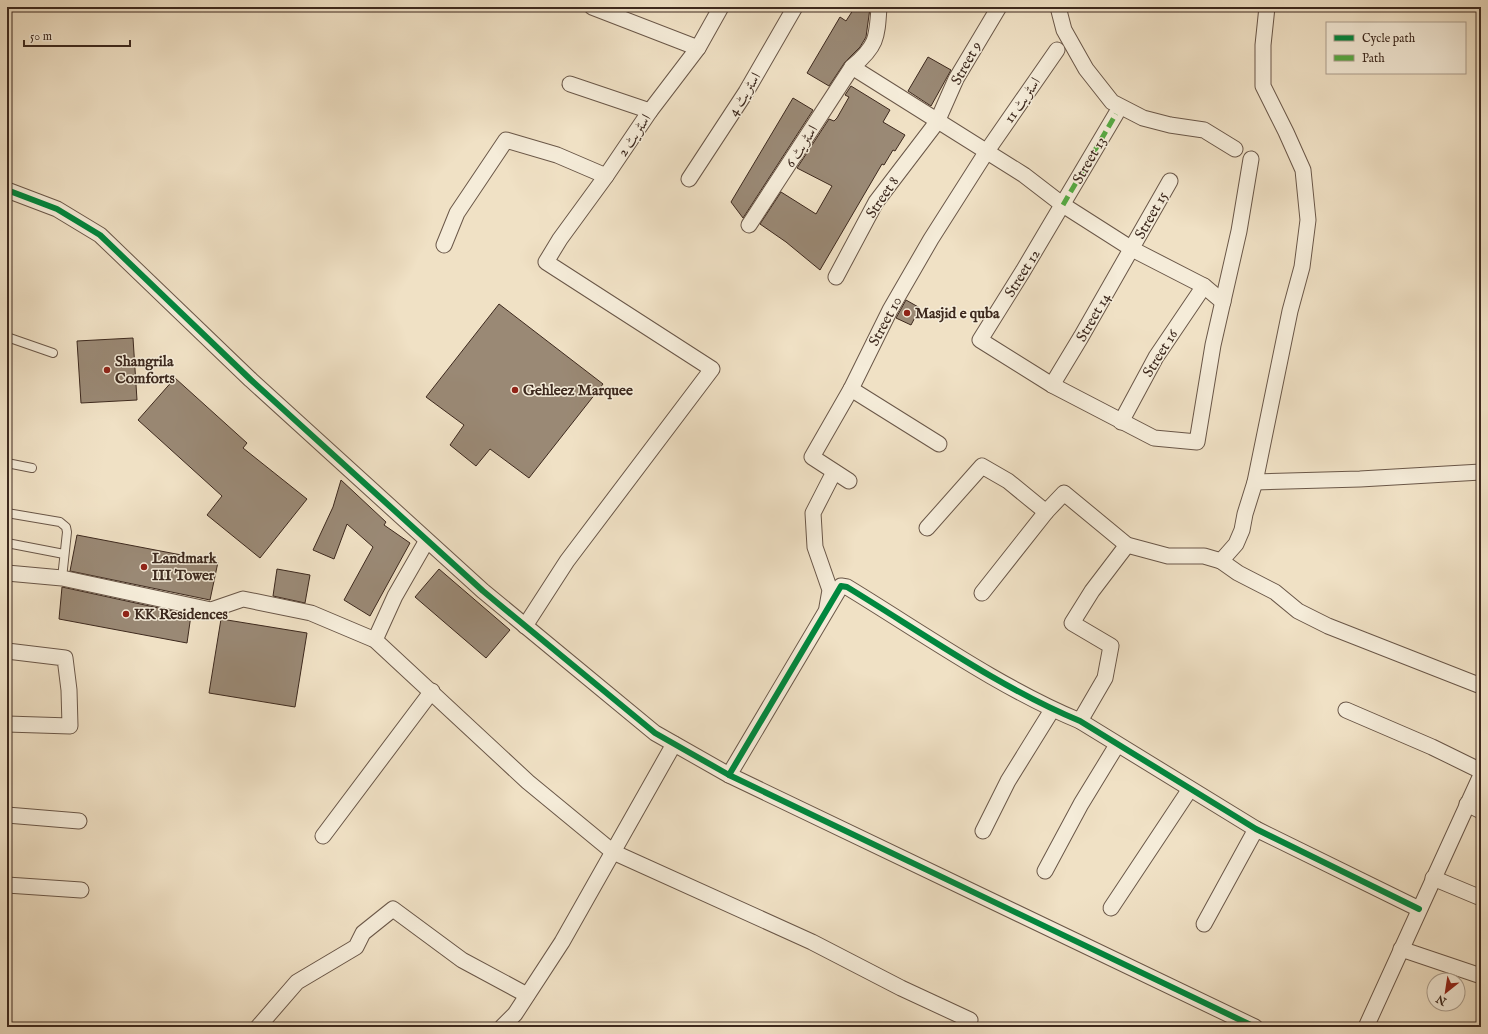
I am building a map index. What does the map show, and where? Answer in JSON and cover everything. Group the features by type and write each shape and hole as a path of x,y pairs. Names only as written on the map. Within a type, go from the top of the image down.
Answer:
{"street":[{"path":"592,7 698,48"},
{"name":"اسٹریٹ 2","path":"525,626 567,561 712,368 546,262 560,239 606,176 650,111 698,48 721,7"},
{"name":"اسٹریٹ 4","path":"689,180 746,92 795,7"},
{"name":"اسٹریٹ 6","path":"749,225 852,67 867,55 878,35 879,7"},
{"name":"Street 9","path":"937,122 956,79 999,7"},
{"path":"1058,7 1064,30 1086,69 1112,102 1143,118 1170,125 1204,130 1235,149"},
{"path":"1221,561 1236,544 1242,530 1245,514 1255,482 1290,311 1302,266 1308,220 1303,170 1263,86 1262,45 1266,7"},
{"name":"اسٹریٹ 11","path":"987,151 1057,50"},
{"path":"852,67 937,122 987,151 1024,175 1062,206 1132,249 1204,286 1223,302"},
{"path":"570,84 650,111"},
{"name":"Street 13","path":"1062,206 1116,114"},
{"name":"Street 8","path":"836,277 876,202 937,122"},
{"path":"444,245 457,213 506,140 557,155 606,176"},
{"name":"Street 10","path":"849,481 812,458 850,389 890,310 931,239 987,151"},
{"path":"1052,385 1154,438 1196,442 1213,345 1240,231 1251,159"},
{"name":"Street 15","path":"1132,249 1170,181"},
{"path":"7,190 56,209 100,235 251,380 426,542 655,733 729,775 1255,1027"},
{"name":"Street 12","path":"1052,385 980,340 1062,206"},
{"name":"Street 14","path":"1052,385 1132,249"},
{"name":"Street 16","path":"1121,422 1156,357 1204,286"},
{"path":"850,389 939,444"},
{"path":"927,528 982,466 1008,480 1046,512"},
{"path":"827,612 830,590 815,547 813,512 834,472"},
{"path":"1255,482 1481,472"},
{"path":"982,593 1046,512 1064,493 1127,544 1168,556 1204,556 1221,561 1238,573 1275,592 1298,611 1328,626 1481,686"},
{"path":"375,640 395,596 426,542"},
{"path":"1080,721 1105,678 1111,646 1072,623 1092,591 1127,544"},
{"path":"7,573 62,578 210,610 243,599 311,613 375,640 432,691 528,782 613,852 812,942 901,988 970,1020 965,1027"},
{"path":"729,775 827,612 841,586 847,587 1052,710 1080,721 1256,829 1419,909"},
{"path":"7,652 65,658 69,690 70,726 7,724"},
{"path":"323,836 432,691"},
{"path":"983,831 1008,781 1052,710"},
{"path":"1346,710 1432,747 1481,771"},
{"path":"502,1027 515,1014 562,942 674,744"},
{"path":"1045,871 1081,804 1117,745"},
{"path":"1366,1027 1433,878 1474,808 1481,775"},
{"path":"1111,908 1190,789"},
{"path":"7,815 79,821"},
{"path":"1204,924 1256,829"},
{"path":"1433,878 1481,898"},
{"path":"7,885 81,890"},
{"path":"258,1027 298,982 356,947 363,933 393,909 462,960 527,995"},
{"path":"1401,949 1481,976"}],"lane":[{"path":"7,337 53,353"},
{"path":"7,463 32,468"},
{"path":"7,513 60,522 66,527 67,532 62,578"},
{"path":"7,543 64,554"}],"building":[{"path":"855,7 870,8 866,37 860,47 845,62 829,86 807,73 840,17 846,21"},
{"path":"928,57 951,70 931,106 908,91"},
{"path":"851,86 890,110 883,122 905,135 895,151 893,150 884,165 882,164 820,270 786,242 760,224 781,192 816,214 832,186 797,168 829,119 834,121 837,118 849,97 845,95"},
{"path":"793,98 813,110 743,218 731,202"},
{"name":"Masjid e quba","path":"906,300 920,308 911,325 896,318"},
{"name":"Gehleez Marquee","path":"499,304 603,384 529,478 490,449 476,466 450,445 464,425 426,397"},
{"name":"Shangrila Comforts","path":"133,338 137,400 81,403 77,341"},
{"path":"175,378 247,443 243,448 307,499 260,558 207,515 222,496 138,420"},
{"path":"341,480 386,522 384,525 410,543 370,616 344,600 373,547 347,524 334,559 313,550 333,507"},
{"name":"Landmark III Tower","path":"77,535 218,562 210,600 70,571"},
{"path":"277,569 310,575 305,603 273,596"},
{"path":"439,569 510,630 486,658 415,597"},
{"name":"KK Residences","path":"62,587 191,615 187,643 59,619"},
{"path":"221,619 307,633 295,707 209,693"}],"marked path":[{"path":"1063,205 1116,114"}],"cycle path":[{"path":"7,190 57,209 100,235 251,380 483,591 655,733 729,775 1255,1027"},
{"path":"729,775 841,586 847,587 991,676 1050,708 1080,721 1256,829 1419,909"}],"place":[{"name":"Masjid e quba","path":"907,313"},
{"name":"Shangrila Comforts","path":"107,370"},
{"name":"Gehleez Marquee","path":"515,390"},
{"name":"Landmark III Tower","path":"144,567"},
{"name":"KK Residences","path":"126,614"}]}
